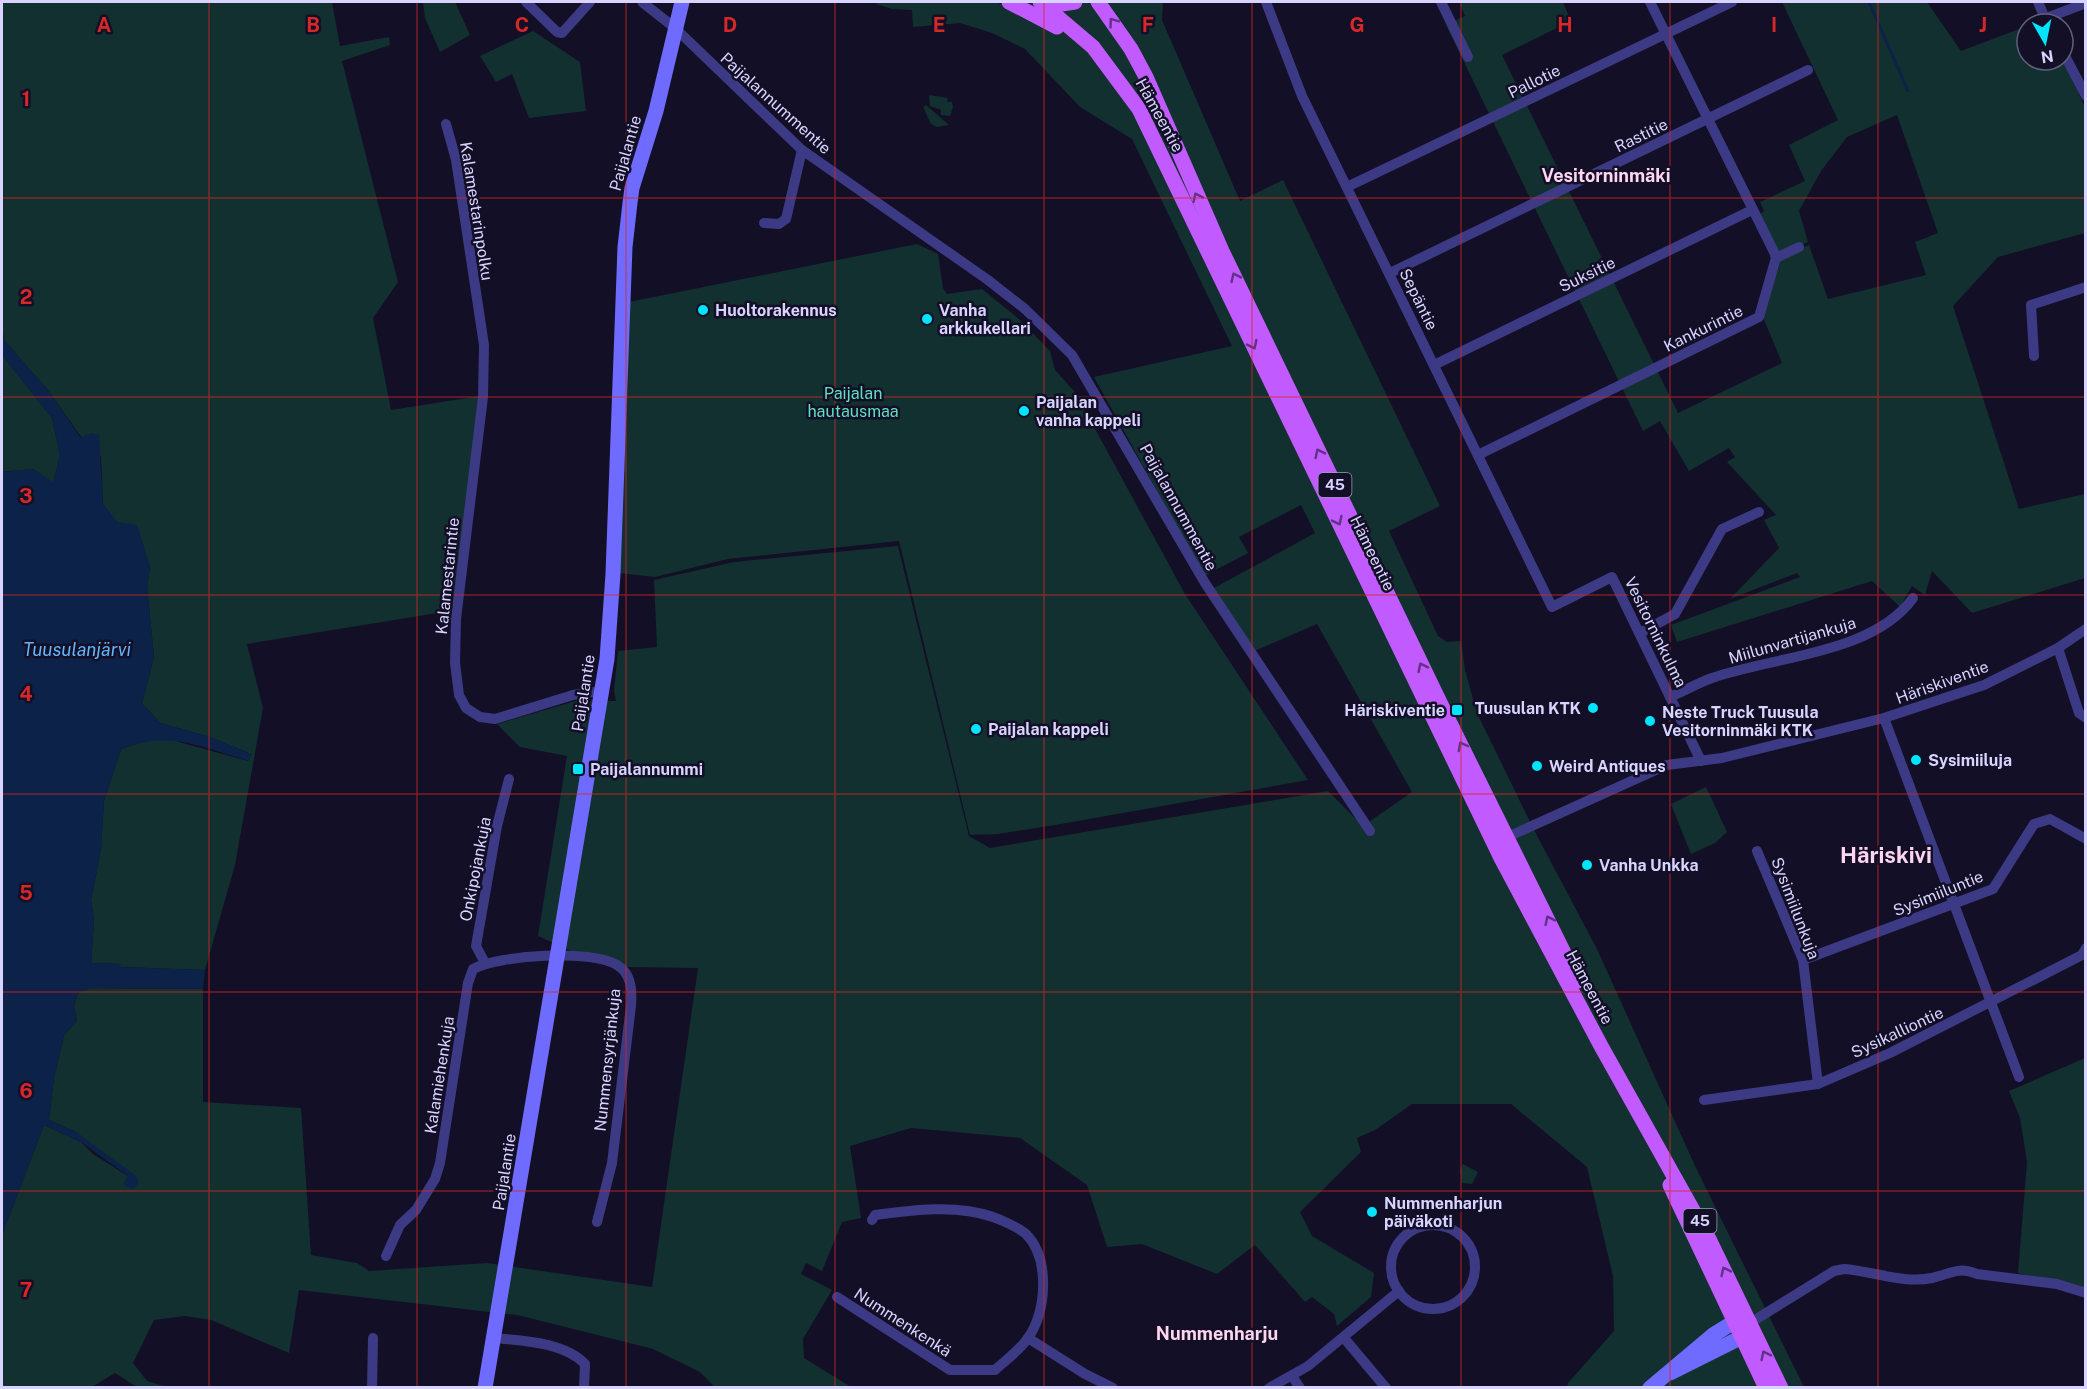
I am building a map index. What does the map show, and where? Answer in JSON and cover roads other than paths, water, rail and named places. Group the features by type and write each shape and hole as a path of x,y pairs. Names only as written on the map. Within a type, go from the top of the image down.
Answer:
{"main road":[{"path":"1009,2 1050,22 1103,60"},
{"path":"1041,2 1055,5 1075,2"},
{"name":"Hämeentie","path":"1041,2 1082,37 1103,60 1128,92 1148,125 1501,840 1608,1042 1636,1106 1704,1228 1742,1323 1781,1388"},
{"name":"Hämeentie","path":"1098,2 1127,43 1146,77 1222,250 1441,704 1501,840"},
{"path":"1742,1337 1766,1388"}],"street":[{"path":"526,2 557,32 562,33 590,2"},
{"name":"Paijalannummentie","path":"642,2 675,28 801,150 988,280 1025,309 1072,355 1205,584 1370,831"},
{"name":"Paijalantie","path":"485,1388 607,659 613,574 625,247 632,188 656,111 682,2"},
{"name":"Sepäntie","path":"1266,2 1302,96 1552,607"},
{"path":"1441,2 1468,57"},
{"path":"1650,2 1776,258 1799,248"},
{"name":"Pallotie","path":"1348,186 1732,2"},
{"path":"2066,12 2085,3"},
{"name":"Rastitie","path":"1390,273 1808,70"},
{"path":"2073,72 2085,96"},
{"name":"Kalamestarinpolku","path":"446,124 456,160 478,303"},
{"path":"764,223 779,224 786,219 801,150"},
{"name":"Suksitie","path":"1434,365 1752,210"},
{"name":"Kankurintie","path":"1478,455 1754,321 1759,316 1776,258"},
{"path":"2034,356 2031,306 2085,287"},
{"name":"Kalamestarintie","path":"478,303 484,345 484,387 456,619 455,663 459,695 466,708 480,717 495,719 573,695 593,692 601,695"},
{"path":"1640,633 1675,614 1722,530 1759,512"},
{"name":"Vesitorninkulma","path":"1552,607 1612,577 1701,761"},
{"name":"Miilunvartijankuja","path":"1670,697 1712,678 1859,639 1903,612 1913,598"},
{"name":"Häriskiventie","path":"1501,840 1667,765 1701,761 1884,718 1984,685 2058,648 2085,630"},
{"path":"2058,648 2079,713 2085,718"},
{"path":"1884,718 2019,1077"},
{"name":"Onkipojankuja","path":"485,963 476,946 497,826 509,779"},
{"name":"Sysimiiluntie","path":"1803,960 1993,889 2034,824 2050,819 2085,839"},
{"name":"Sysimiilunkuja","path":"1757,851 1803,960 1818,1083"},
{"name":"Sysikalliontie","path":"1704,1100 1818,1083 1890,1053 1991,1003 2082,955 2085,948"},
{"path":"485,963 537,955 556,956"},
{"name":"Nummensyrjänkuja","path":"556,956 605,960 618,965 628,976 632,989 612,1163 597,1222"},
{"name":"Kalamiehenkuja","path":"386,1256 400,1226 416,1210 435,1179 440,1163 468,983 473,969 485,963"},
{"name":"Nummenkenkä","path":"837,1297 950,1370 995,1370 1028,1338 1041,1310 1040,1263 1025,1234 993,1217 953,1210 875,1215 872,1220"},
{"path":"1425,1226 1444,1227 1459,1234 1470,1247 1475,1264 1473,1281 1456,1302 1442,1308 1425,1308 1409,1302 1398,1291 1392,1276 1392,1260 1397,1244 1414,1229 1425,1226"},
{"path":"1650,1388 1713,1335 1742,1323 1834,1271 1844,1269 1919,1279 1934,1278 1953,1269 1968,1270 1977,1274 2057,1284 2085,1293"},
{"path":"1269,1388 1292,1376 1344,1338 1398,1291"},
{"path":"1670,1373 1742,1337 1742,1323"},
{"path":"372,1388 374,1372 370,1351 373,1338"},
{"path":"494,1338 561,1349 575,1354 585,1364 584,1388"},
{"path":"1028,1338 1085,1374 1113,1388"},
{"path":"1344,1338 1386,1388"},
{"path":"1292,1376 1300,1387"}],"water":[{"name":"Tuusulanjärvi","path":"2,326 4,340 47,389 81,438 92,433 99,435 103,504 117,522 137,525 150,566 147,587 154,657 142,703 160,723 210,737 251,754 249,761 200,746 171,741 139,743 121,749 104,801 101,849 91,900 94,919 91,963 121,964 120,967 205,970 203,989 90,988 78,993 74,1006 77,1021 64,1035 54,1078 49,1120 76,1132 135,1175 139,1182 134,1189 126,1187 124,1183 128,1176 81,1142 44,1125 2,1235 2,472 33,469 53,482 60,456 52,418 2,355"}],"waterway":[{"path":"1869,2 1908,91"}],"place":[{"name":"Huoltorakennus","path":"703,310"},
{"name":"Vanha arkkukellari","path":"927,319"},
{"name":"Paijalan vanha kappeli","path":"1024,411"},
{"name":"Tuusulan KTK","path":"1593,708"},
{"name":"Häriskiventie","path":"1457,710"},
{"name":"Neste Truck Tuusula Vesitorninmäki KTK","path":"1650,721"},
{"name":"Paijalan kappeli","path":"976,729"},
{"name":"Sysimiiluja","path":"1916,760"},
{"name":"Weird Antiques","path":"1537,766"},
{"name":"Paijalannummi","path":"578,769"},
{"name":"Vanha Unkka","path":"1587,865"},
{"name":"Nummenharjun päiväkoti","path":"1372,1212"}],"district":[{"name":"Vesitorninmäki","path":"1606,176"},
{"name":"Häriskivi","path":"1886,855"},
{"name":"Nummenharju","path":"1217,1334"}],"park label":[{"name":"Paijalan hautausmaa","path":"853,402"}]}
